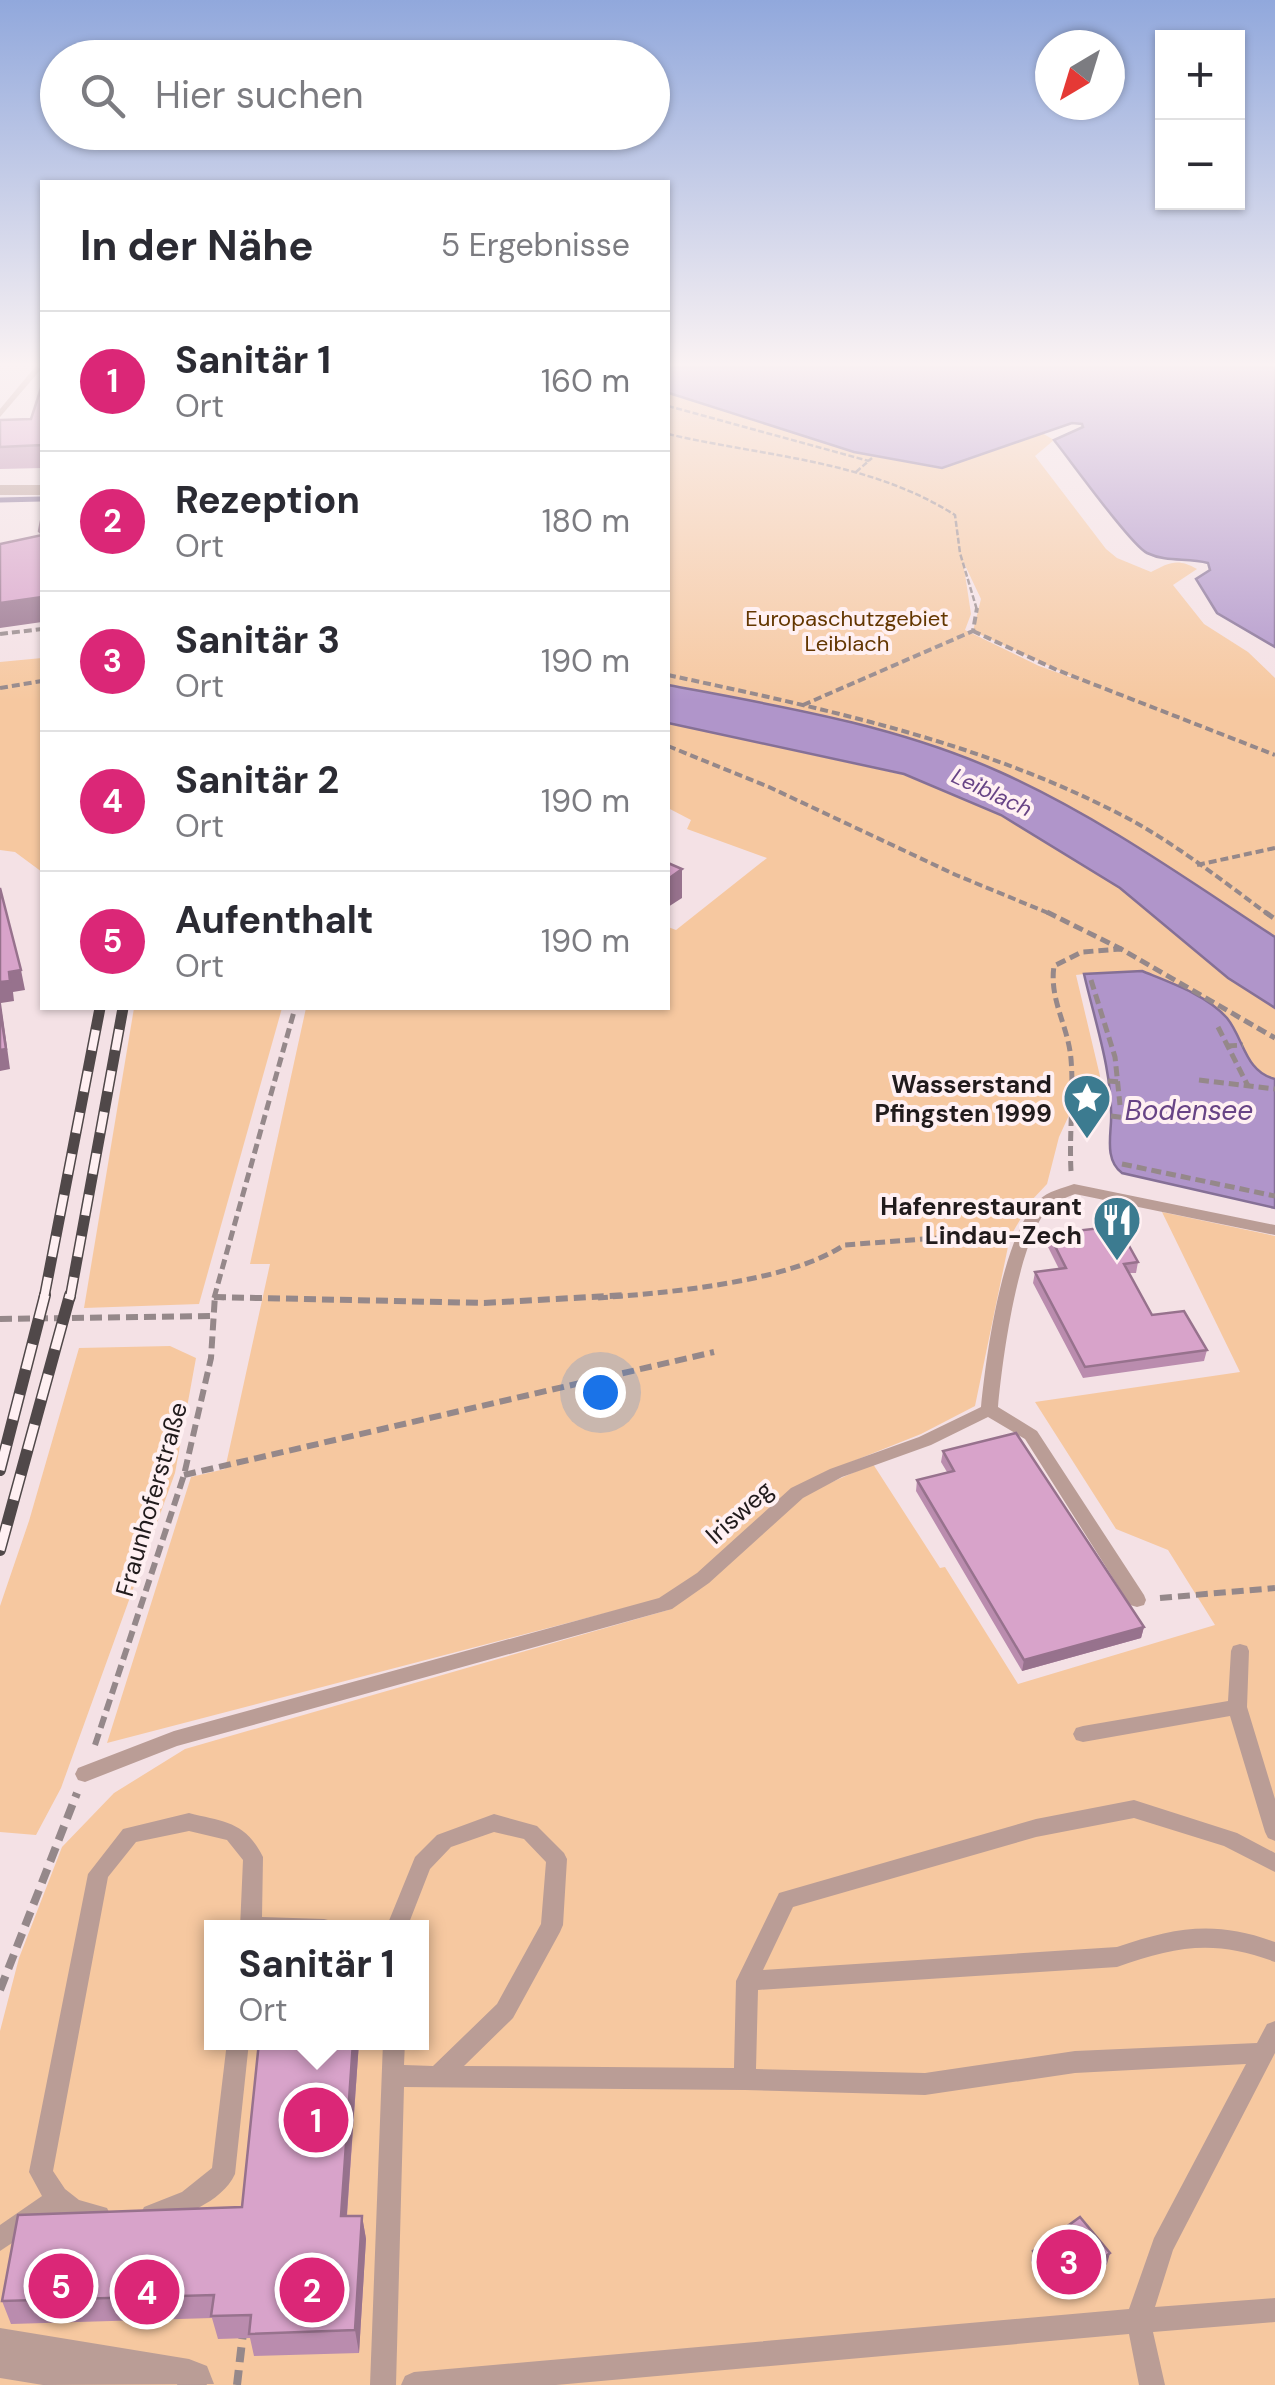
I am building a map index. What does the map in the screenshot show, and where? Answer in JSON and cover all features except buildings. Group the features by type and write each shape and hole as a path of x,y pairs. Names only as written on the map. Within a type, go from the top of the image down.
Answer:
{"street":[{"path":"0,490 40,490"},
{"path":"0,2353 191,2385"}],"lane":[{"path":"1137,1600 1031,1435 989,1410 994,1348 1027,1231 1043,1203 1074,1188 1275,1230"},
{"name":"Irisweg","path":"85,1774 174,1739 665,1604 703,1578 797,1493 836,1473 925,1441 989,1410"},
{"path":"1240,1650 1237,1707 1275,1832"},
{"path":"1084,1734 1237,1707"},
{"path":"745,2078 746,1980 786,1900 1036,1828 1134,1810 1230,1839 1275,1863"},
{"path":"237,2050 222,2174 190,2201 157,2215 85,2216 56,2200 41,2172 98,1874 130,1835 189,1822 233,1833 254,1857 251,1920"},
{"path":"399,1920 422,1863 444,1840 494,1823 530,1832 556,1858 552,1925 505,2012 438,2076"},
{"path":"746,1980 1116,1957 1170,1938 1224,1934 1275,1952"},
{"path":"1152,2385 1138,2321 1162,2246 1275,2031"},
{"path":"384,2385 394,2050"},
{"path":"393,2076 745,2078 925,2084 1075,2062 1262,2053"},
{"path":"0,2239 56,2200"},
{"path":"414,2385 1275,2310"}],"path":[{"path":"874,478 910,491 956,515 960,554 978,604 974,630"},
{"path":"0,634 40,628"},
{"path":"802,705 974,630 1057,670 1275,755"},
{"path":"670,675 906,733 1062,787 1143,827 1275,919"},
{"path":"0,688 40,681"},
{"path":"670,747 797,798 935,866 1096,934 1275,1038"},
{"path":"1198,865 1275,848"},
{"path":"1074,1188 1069,1037 1049,992 1054,966 1082,952 1120,949"},
{"path":"1091,980 1121,1082 1120,1104"},
{"name":"Fraunhoferstraße","path":"0,1990 85,1774 184,1476 211,1358 214,1297 293,1010"},
{"path":"1218,1027 1248,1086"},
{"path":"1228,1046 1242,1045"},
{"path":"1199,1080 1275,1089"},
{"path":"1108,1081 1121,1082"},
{"path":"1111,1116 1153,1121"},
{"path":"1122,1164 1275,1196"},
{"path":"1226,1198 1232,1187"},
{"path":"214,1297 337,1303 519,1300 680,1291 824,1260 844,1245 1027,1231"},
{"path":"0,1319 211,1316"},
{"path":"184,1476 714,1352"},
{"path":"1137,1600 1275,1588"},
{"path":"237,2385 244,2327"}],"green space":[{"name":"Europaschutzgebiet Leiblach","path":"670,478 1052,478 1117,558 1151,572 1174,563 1197,569 1173,585 1204,624 1248,652 1275,678 1275,975 1030,807 670,707","holes":["963,561 981,599 973,631 1084,682 1039,666 965,630 971,614"]},
{"path":"40,658 40,871 15,852 0,850 0,662"},
{"path":"670,723 904,775 1001,815 1120,888 1228,978 1275,1008 1275,1079 1251,1063 1226,1017 1101,972 1076,975 1100,1076 1095,1107 1070,1113 1059,1137 1047,1184 1031,1201 1010,1237 975,1406 921,1434 831,1470 698,1576 660,1599 107,1743 191,1477 225,1469 270,1264 250,1264 306,1010 670,1010 670,928 676,930 767,858 687,829 691,820 670,809"},
{"path":"134,1010 281,1010 199,1304 84,1308"},
{"path":"1162,1212 1275,1236 1275,2385 0,2385 0,2031 19,1958 62,1847 114,1793 185,1749 668,1610 800,1496 873,1464 940,1568 945,1567 1018,1684 1215,1625 1168,1550 1116,1529 1035,1402 1240,1372"},
{"path":"170,1346 196,1358 175,1473 61,1788 36,1835 0,1832 0,1606 79,1348"}],"water":[{"path":"1083,478 1275,478 1275,647 1217,613 1196,579 1210,570 1208,563 1147,553"},
{"name":"Leiblach","path":"670,685 879,729 1000,772 1072,808 1275,937 1275,1008 1228,978 1120,888 1001,815 904,774 670,723"},
{"name":"Bodensee","path":"1142,971 1187,990 1219,1010 1233,1026 1251,1062 1275,1079 1275,1208 1122,1173 1113,1162 1109,1085 1084,974"}],"waterway":[{"path":"0,500 40,499"}],"railway":[{"path":"44,1298 100,1010"},
{"path":"70,1298 123,1010"},
{"path":"0,1470 45,1295"},
{"path":"0,1550 70,1295"}],"place":[{"name":"Wasserstand Pfingsten 1999","path":"1087,1140"},
{"name":"Hafenrestaurant Lindau-Zech","path":"1117,1262"},
{"name":"Sanitär 1","path":"316,2120"},
{"name":"Sanitär 3","path":"1069,2262"},
{"name":"Aufenthalt","path":"61,2286"},
{"name":"Rezeption","path":"312,2290"},
{"name":"Sanitär 2","path":"147,2292"}]}
